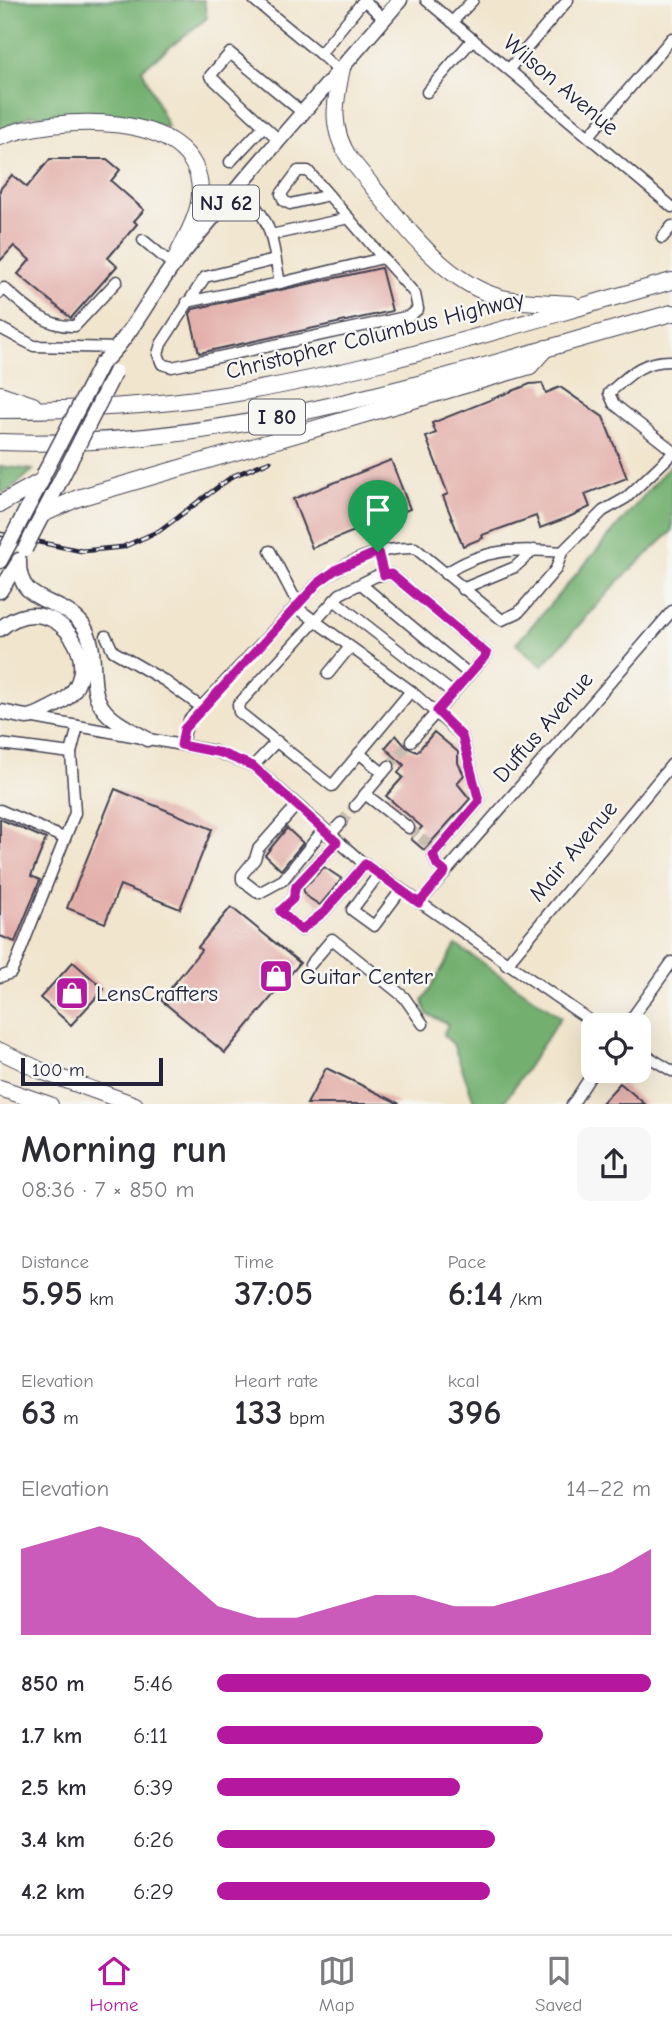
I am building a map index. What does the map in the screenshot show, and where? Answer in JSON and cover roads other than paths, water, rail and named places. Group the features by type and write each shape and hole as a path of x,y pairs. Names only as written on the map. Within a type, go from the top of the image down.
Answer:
{"highway":[{"path":"341,69 334,108 338,140 350,159 440,262 462,280 505,299 584,305"},
{"path":"0,137 45,124 86,122 145,131 179,147 197,171 200,199 173,265"},
{"name":"Christopher Columbus Highway","path":"0,410 166,403 269,387 392,358 672,281"},
{"name":"I 80","path":"0,442 131,438 269,419 371,396 672,313"},
{"path":"43,514 78,498 530,366 546,348"},
{"path":"0,394 48,410"},
{"path":"0,504 42,479"},
{"path":"0,1051 44,1072 135,1104"},
{"path":"0,1064 44,1072"},
{"path":"0,1088 50,1104"},
{"path":"0,1100 40,1104"}],"main road":[{"path":"341,69 400,0"},
{"name":"NJ 62","path":"0,561 101,364 119,348 173,265 341,69"},
{"name":"NJ 62","path":"0,591 22,554 115,372 119,348"},
{"path":"22,554 19,576 28,591 72,615 88,634 94,658 97,694 104,710 146,739"},
{"path":"0,629 22,617 48,618 70,634 80,653 79,675 70,695 57,705 29,717 0,712"}],"street":[{"path":"254,0 341,69"},
{"path":"320,54 364,0 384,19"},
{"name":"Wilson Avenue","path":"426,0 671,204"},
{"path":"452,22 472,0"},
{"path":"509,69 568,0"},
{"path":"589,136 672,38"},
{"path":"427,92 473,39"},
{"path":"279,140 210,76 230,52 303,113"},
{"path":"230,162 263,127"},
{"path":"239,189 261,209 271,235 280,283"},
{"path":"275,260 205,277 158,349 158,358 165,366 414,314 419,306 417,297 329,195"},
{"path":"271,235 349,218"},
{"path":"662,237 672,226"},
{"path":"143,240 173,265"},
{"path":"187,302 383,258"},
{"path":"1,288 39,317 71,326 78,325 117,281"},
{"path":"0,328 34,346 119,348"},
{"path":"181,745 184,729 201,708 298,605 337,569 378,552 415,548 502,620 519,612 556,569 562,552 603,511 626,498 672,452 614,404 609,393 635,369 653,360 672,362"},
{"path":"445,574 504,549 562,552"},
{"path":"462,589 515,567 534,550"},
{"path":"270,551 298,605 313,622 411,691 437,711 462,736 479,801 433,847 437,865 445,872"},
{"path":"378,552 384,575"},
{"path":"411,691 332,786 239,712 238,705 334,600 361,583 391,574 487,654 411,741"},
{"path":"361,583 469,674"},
{"path":"334,600 453,693"},
{"name":"Duffus Avenue","path":"419,903 672,611"},
{"path":"106,636 113,651 165,681 201,708"},
{"path":"328,674 349,648"},
{"path":"29,717 221,753 253,766 365,864 506,965 581,1015"},
{"path":"0,978 11,973 17,960 75,813 71,753 78,726"},
{"path":"253,766 277,741"},
{"path":"0,744 71,753"},
{"path":"355,806 386,770 359,753"},
{"name":"Mair Avenue","path":"506,965 672,764"},
{"path":"365,794 409,828"},
{"path":"297,805 258,849 256,859 242,875 242,880 260,894 279,884 330,836"},
{"path":"0,810 64,838"},
{"path":"341,823 296,886 293,899 280,911 301,930 324,912 365,864"},
{"path":"379,874 352,910 374,926 401,890"},
{"path":"310,965 332,939 404,997 423,1024"},
{"path":"635,1013 672,962"},
{"path":"651,1058 672,1071"},
{"path":"572,1104 586,1083"}],"tunnel":[{"path":"389,766 411,741"},
{"path":"341,823 355,806"},
{"path":"409,828 429,844"}],"railway":[{"path":"0,534 82,551 123,547 159,531 233,476 270,461"}],"place":[{"name":"Guitar Center","path":"276,976"},
{"name":"LensCrafters","path":"72,993"}]}
